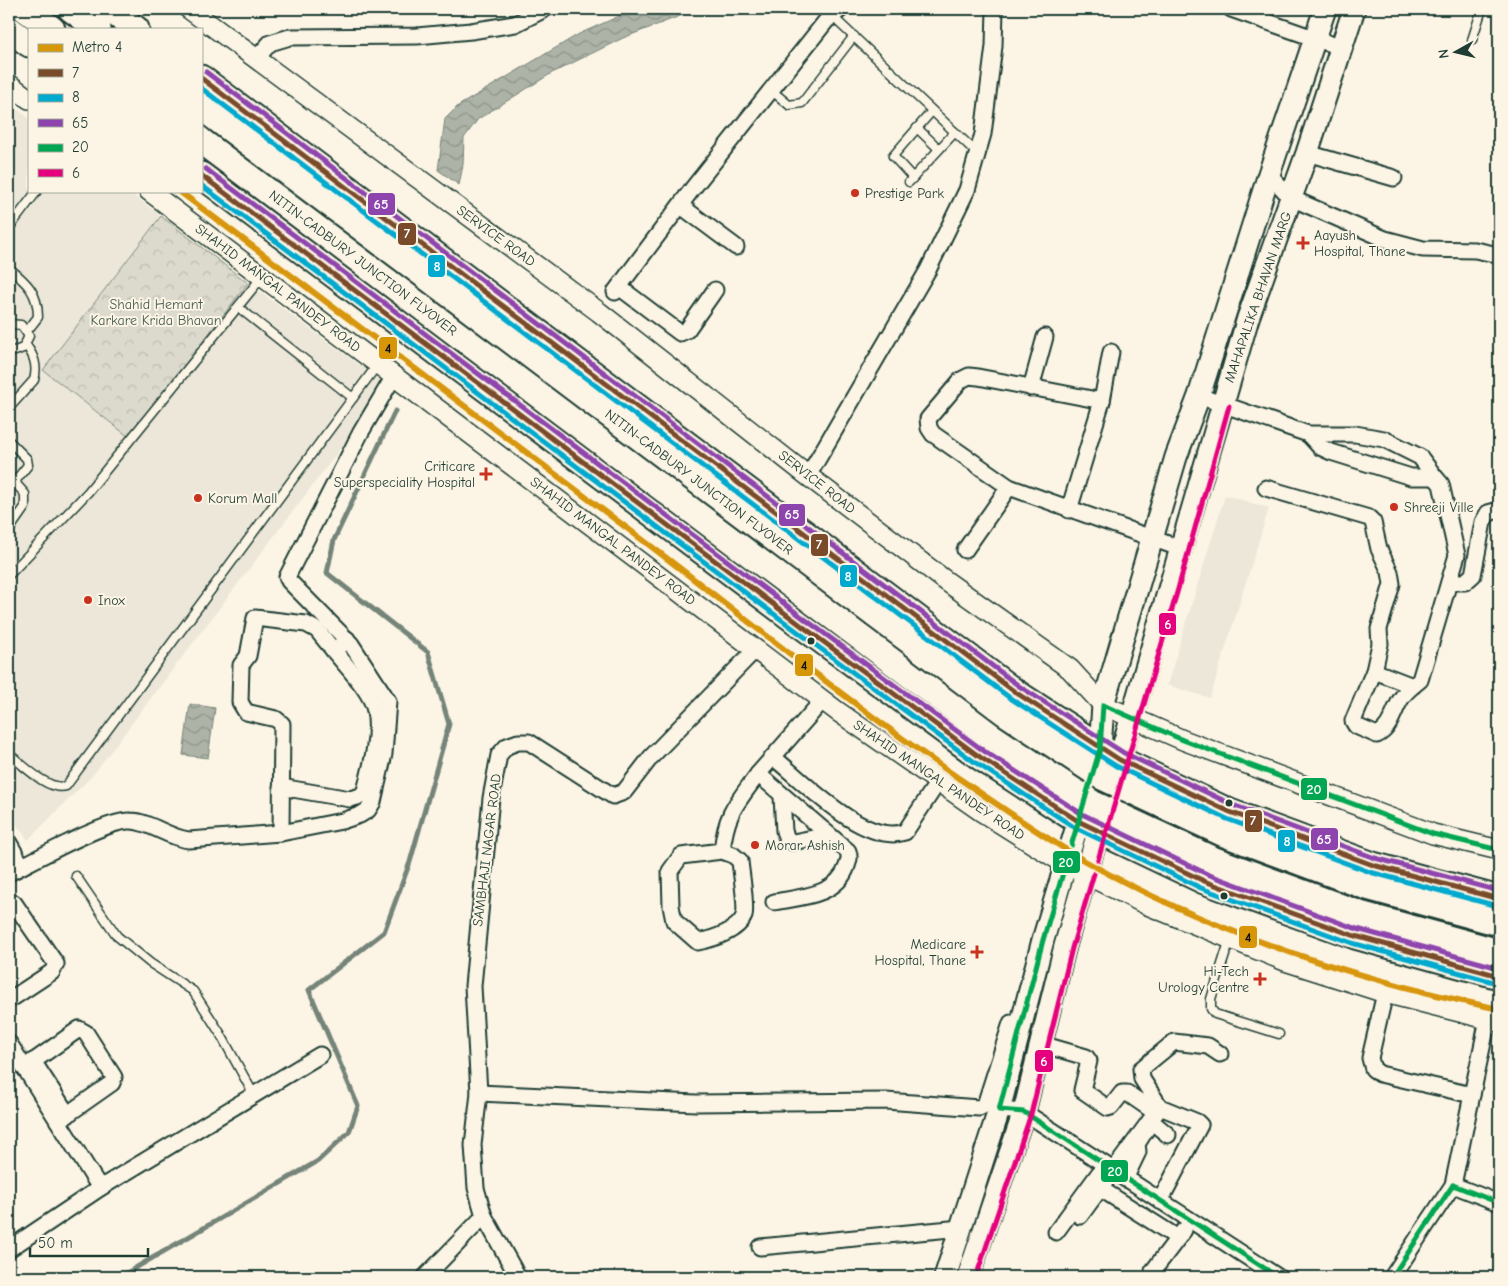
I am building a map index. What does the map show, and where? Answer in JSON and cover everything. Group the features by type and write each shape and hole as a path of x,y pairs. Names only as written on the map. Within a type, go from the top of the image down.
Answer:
{"highway":[{"path":"25,9 51,28"},
{"path":"71,9 97,28"},
{"path":"109,9 135,28"},
{"path":"9,29 28,43"},
{"path":"202,79 991,674 1110,755 1230,812 1364,862 1499,899"},
{"name":"NITIN-CADBURY JUNCTION FLYOVER","path":"202,108 1004,712 1102,777 1222,833 1367,887 1499,923"},
{"name":"NITIN-CADBURY JUNCTION FLYOVER","path":"202,143 983,730 1092,803 1212,859 1360,914 1499,952"},
{"path":"202,176 802,626 1006,773 1088,826 1204,880 1355,936 1499,976"},
{"path":"1006,773 1029,769 1042,759 1050,731 1050,715"}],"main road":[{"name":"MAHAPALIKA BHAVAN MARG","path":"1110,755 1103,705 1176,457 1217,339 1268,174 1316,40 1325,9"},
{"name":"MAHAPALIKA BHAVAN MARG","path":"1110,755 1132,718 1240,344 1307,153 1354,9"},
{"path":"1217,339 1240,344"},
{"path":"945,1277 999,1110 1043,940 1065,864 1088,826 1110,755"},
{"path":"968,1277 1024,1112 1065,946 1088,875 1088,826"}],"street":[{"name":"SERVICE ROAD","path":"190,9 599,312 808,476 946,580 1070,669 1103,705 1182,740 1432,834 1499,850"},
{"path":"256,59 270,43 290,37 418,36 471,31 515,24 545,9"},
{"path":"808,476 928,270 967,190 983,134 994,46 996,9"},
{"path":"1231,9 1342,48"},
{"path":"715,290 687,330 680,333 617,290 771,90 837,12"},
{"path":"9,84 28,99"},
{"path":"1307,153 1394,178"},
{"path":"1268,174 1291,198 1385,240 1423,249 1474,250 1499,256"},
{"name":"SHAHID MANGAL PANDEY ROAD","path":"150,192 823,700 982,812 1065,864 1088,875"},
{"path":"681,206 736,247"},
{"path":"1031,388 1044,337"},
{"path":"1069,510 1102,401 1112,352"},
{"path":"9,843 16,870 82,836 129,820 179,839 189,840 281,832 352,818 368,810 373,802 384,754 388,701 373,674 346,639 287,577 361,432 394,376"},
{"path":"1102,401 969,376 961,380 928,419 929,428 933,434 1009,487 1182,549"},
{"path":"1198,396 1308,434 1355,434 1384,439 1420,457 1441,484 1456,555 1420,680 1403,696 1385,731 1378,735 1356,726 1353,721 1374,671 1380,644 1379,629 1392,584 1390,572 1379,549 1373,522 1369,518 1266,488"},
{"path":"1308,434 1320,447 1331,452 1411,477 1435,477"},
{"path":"965,550 1009,487"},
{"path":"1449,582 1465,582 1472,575 1483,522 1488,513 1499,510"},
{"path":"281,787 350,800 361,796 365,791 376,729 375,710 366,693 317,630 306,624 254,618 248,656 241,665 241,705 246,712 276,718 282,724 281,787 281,832"},
{"path":"334,651 346,639"},
{"name":"SAMBHAJI NAGAR ROAD","path":"518,1277 484,1216 476,1188 473,1145 479,1093 473,986 491,798 499,755 507,746 518,742 529,742 613,796 620,795 651,758 756,649"},
{"path":"1374,671 1413,686"},
{"path":"722,851 724,826 732,809 758,774 823,700"},
{"path":"773,757 850,820 881,832 897,835 905,832 938,782"},
{"path":"758,774 782,797 848,851 850,857 844,875 826,890 815,895 774,902"},
{"path":"782,797 784,831 787,840 793,842 828,835"},
{"path":"722,851 733,855 740,861 744,914 738,925 712,939 698,942 674,921 671,906 670,871 681,856 722,851"},
{"path":"1088,875 1145,904 1285,962 1386,993 1494,1020 1472,1096 1453,1186 1392,1277"},
{"path":"9,904 14,903 56,964 52,972 10,997"},
{"path":"479,1093 696,1103 886,1101 978,1108 985,1105 1006,1041 1028,958 1036,940 1043,940"},
{"path":"1386,993 1370,1058 1373,1068 1380,1074 1472,1096"},
{"path":"29,1065 78,1029 86,1033 114,1077 112,1083 63,1118"},
{"path":"1168,1135 1156,1125 1142,1079 1141,1069 1174,1042 1208,1046 1220,1054"},
{"path":"9,1043 29,1065 63,1118 100,1188"},
{"path":"1041,1044 1086,1057 1089,1061 1082,1090 1108,1108 1111,1107 1122,1093 1127,1093 1153,1117 1198,1122 1200,1126 1160,1201"},
{"path":"9,1249 100,1188 320,1055"},
{"path":"999,1110 1024,1112 1278,1277"},
{"path":"1056,1232 1115,1172 1138,1152 1137,1144 1153,1117"},
{"path":"1080,1216 1115,1172"},
{"path":"1453,1186 1499,1203"},
{"path":"1101,1189 1178,1238"},
{"path":"424,1277 484,1216"},
{"path":"1153,1272 1191,1221"},
{"path":"760,1247 961,1228"}],"lane":[{"path":"1472,40 1482,9"},
{"path":"837,12 854,36 977,153"},
{"path":"771,90 789,105 802,103 854,36"},
{"path":"932,111 893,156 911,180 955,132"},
{"path":"917,128 939,149"},
{"path":"9,228 36,192"},
{"path":"9,268 32,287 36,298 38,317 27,331 26,345 35,361 34,380 9,408"},
{"path":"9,575 88,492 262,277"},
{"path":"238,307 354,398"},
{"path":"9,324 21,324 27,331"},
{"path":"9,350 20,350 26,345"},
{"path":"9,754 50,785 61,788 66,786 379,363"},
{"path":"9,441 27,459 28,465 16,480 17,485 25,494 26,507 9,530"},
{"path":"76,876 117,936 150,962 193,991 220,1033 254,1095"},
{"path":"1230,939 1211,999 1211,1009 1215,1014 1279,1034"}],"shaded area":[{"path":"9,103 28,117 28,192 129,192 161,216 43,370 129,437 248,283 388,386 92,776 28,840 9,814"},
{"path":"1225,495 1269,508 1210,698 1167,685"}],"green space":[{"name":"Shahid Hemant Karkare Krida Bhavan","path":"161,216 248,283 129,437 43,370"}],"water":[{"path":"635,9 698,9 623,38 552,73 478,119 464,138 463,165 459,185 438,170 445,119 458,106 579,34"},
{"path":"190,704 215,708 208,758 183,755"}],"waterway":[{"path":"120,1277 318,1161 349,1132 358,1106 309,990 384,932 410,862 449,724 428,652 327,573 334,540 395,411"}],"metro line":[{"name":"4","path":"180,192 593,502 891,730 1057,844 1134,887 1184,911 1235,932 1339,968 1445,997 1499,1009"}],"transit line":[{"name":"65","path":"206,72 1019,686 1124,753 1233,805 1375,858 1499,891"},
{"name":"7","path":"202,79 1015,692 1120,760 1230,812 1373,865 1499,899"},
{"name":"8","path":"202,89 1010,698 1116,766 1227,819 1370,872 1497,906"},
{"name":"65","path":"206,169 806,620 984,751 1082,814 1207,874 1357,929 1499,968"},
{"name":"7","path":"202,176 802,626 980,757 1078,821 1204,881 1355,936 1499,976"},
{"name":"8","path":"202,186 976,763 1074,827 1201,888 1352,943 1497,983"},
{"name":"6","path":"976,1277 1031,1114 1072,948 1178,589 1229,406"},
{"name":"20","path":"1278,1277 1024,1112 999,1110 1043,940 1100,749 1103,705 1183,740 1433,834 1499,850"},
{"name":"20","path":"1453,1185 1499,1203"},
{"name":"20","path":"1392,1277 1453,1185"}],"place":[{"name":"Prestige Park","path":"855,193"},
{"name":"Aayush Hospital, Thane","path":"1303,243"},
{"name":"Criticare Superspeciality Hospital","path":"486,474"},
{"name":"Korum Mall","path":"198,498"},
{"name":"Shreeji Ville","path":"1394,507"},
{"name":"Inox","path":"88,600"},
{"name":"Morar Ashish","path":"755,845"},
{"name":"Medicare Hospital, Thane","path":"977,952"},
{"name":"Hi-Tech Urology Centre","path":"1260,979"}]}
